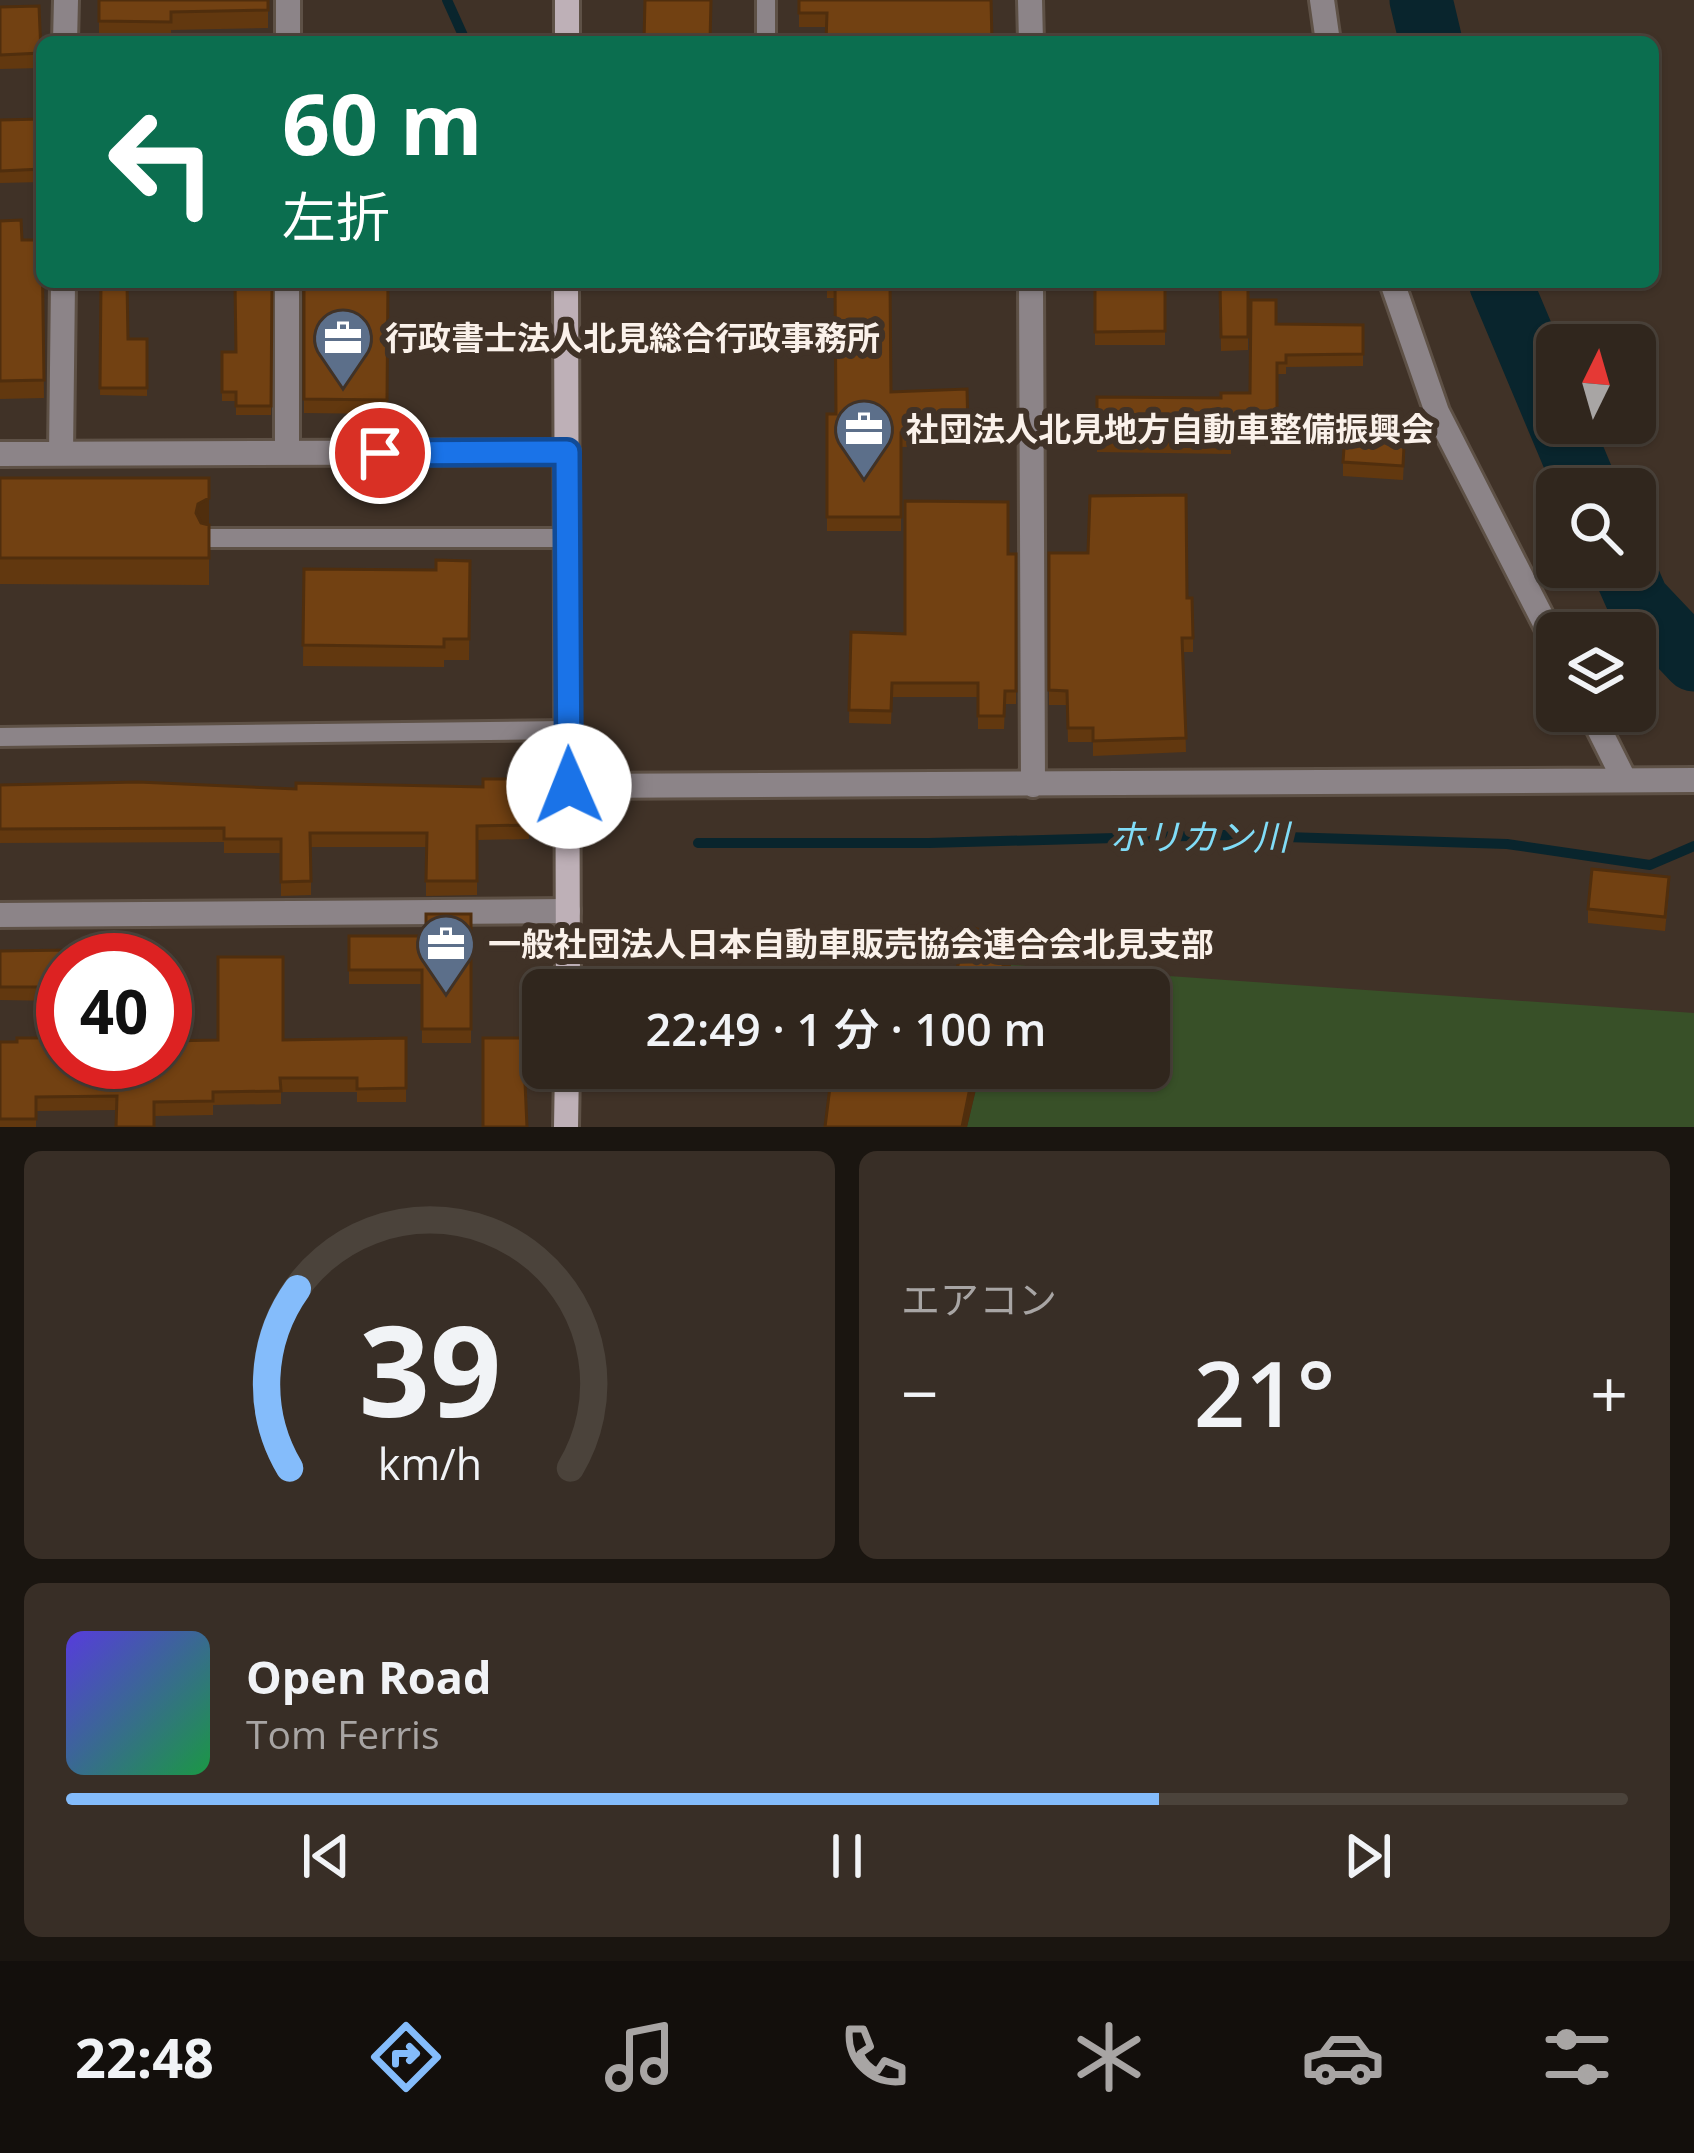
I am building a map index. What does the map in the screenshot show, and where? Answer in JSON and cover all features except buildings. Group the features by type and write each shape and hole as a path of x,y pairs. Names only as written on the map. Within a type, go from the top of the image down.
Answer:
{"street":[{"path":"65,36 66,0"},
{"path":"288,0 288,36"},
{"path":"567,0 567,36"},
{"path":"1030,0 1030,36"},
{"path":"1322,0 1327,36"},
{"path":"61,454 63,288"},
{"path":"287,288 287,453"},
{"path":"566,288 568,969"},
{"path":"1031,288 1033,785"},
{"path":"1394,288 1438,412 1539,612"},
{"path":"0,454 567,452"},
{"path":"1600,732 1624,779"},
{"path":"569,786 1694,780"},
{"path":"0,915 568,911"},
{"path":"566,1127 567,1089"}],"lane":[{"path":"766,0 766,36"},
{"path":"209,538 567,538"},
{"path":"0,736 568,730"}],"green space":[{"path":"1011,965 1068,969 1010,969"},
{"path":"1170,976 1694,1013 1694,1127 967,1127 976,1089 1170,1089"}],"waterway":[{"name":"ホリカン川","path":"447,0 463,36"},
{"path":"1421,0 1430,36"},
{"path":"1503,288 1578,468"},
{"path":"1632,588 1638,601 1694,660"},
{"name":"ホリカン川","path":"698,843 1224,835 1507,844 1650,865 1694,846"}],"place":[{"name":"行政書士法人北見総合行政事務所","path":"343,389"},
{"name":"社団法人北見地方自動車整備振興会","path":"864,480"},
{"name":"一般社団法人日本自動車販売協会連合会北見支部","path":"446,995"}],"route":[{"path":"380,453 567,452 569,786"}]}
